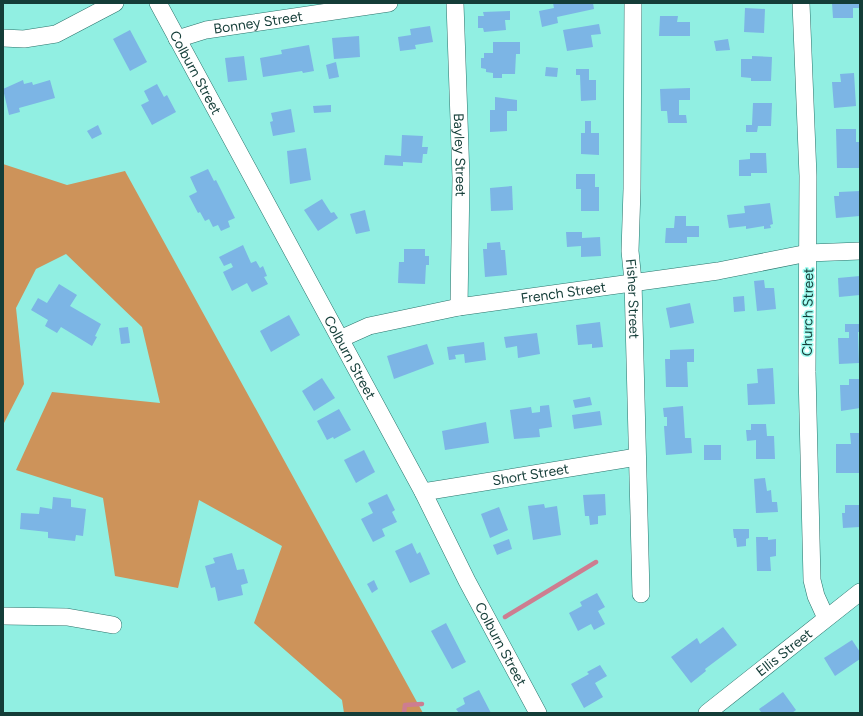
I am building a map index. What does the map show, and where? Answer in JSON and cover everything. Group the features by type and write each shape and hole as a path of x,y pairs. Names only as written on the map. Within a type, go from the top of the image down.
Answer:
{"street":[{"path":"3,38 24,39 56,34 115,3"},
{"name":"Colburn Street","path":"158,3 424,492 467,581 538,713"},
{"name":"Bonney Street","path":"177,39 206,30 301,10 389,3"},
{"name":"Bayley Street","path":"456,3 461,178 458,307"},
{"name":"Fisher Street","path":"633,3 632,189 630,251 633,281 641,594"},
{"name":"Church Street","path":"801,3 808,176 807,372 812,580 816,596 826,618"},
{"name":"French Street","path":"340,339 369,326 458,307 633,281 718,271 808,253 860,251"},
{"name":"Short Street","path":"424,492 637,457"},
{"name":"Ellis Street","path":"707,713 860,592"},
{"path":"3,616 67,617 113,626"}],"shaded area":[{"path":"3,164 67,185 125,171 423,713 344,713 342,700 254,623 282,546 199,500 178,588 115,576 103,498 16,470 52,392 160,403 142,327 66,254 36,269 16,308 24,384 3,425"}],"building":[{"path":"553,3 593,3 594,9 557,17 558,23 542,27 539,11 554,8"},
{"path":"832,3 860,3 860,8 853,8 853,18 833,18"},
{"path":"745,8 765,9 764,33 744,32"},
{"path":"510,11 510,20 505,20 506,30 484,32 483,28 478,28 478,16 484,16 483,12"},
{"path":"660,16 678,16 677,22 690,22 690,36 659,36"},
{"path":"599,24 601,34 591,35 593,47 567,51 563,30"},
{"path":"430,26 433,42 415,45 416,49 400,51 398,37 411,35 410,29"},
{"path":"130,30 147,62 130,71 113,39"},
{"path":"359,36 360,57 334,59 332,38"},
{"path":"728,39 730,50 716,51 714,41"},
{"path":"493,42 520,42 520,54 516,54 515,74 502,74 502,78 493,78 493,73 486,72 486,69 481,68 481,58 484,58 484,53 493,53"},
{"path":"309,45 314,71 303,73 302,71 263,77 260,58 282,54 281,50"},
{"path":"244,56 247,80 228,82 225,58"},
{"path":"752,56 772,57 771,81 751,81 751,78 741,77 741,59 752,59"},
{"path":"336,62 339,77 329,79 326,65"},
{"path":"546,67 558,68 557,77 545,76"},
{"path":"576,69 589,69 589,80 596,80 596,100 581,101 580,75 576,75"},
{"path":"854,73 856,106 834,108 832,82 841,82 840,74"},
{"path":"23,80 24,84 32,82 33,85 50,80 55,98 19,108 20,112 9,115 3,89"},
{"path":"157,84 164,97 167,95 176,112 152,125 141,105 149,101 144,91"},
{"path":"690,88 690,100 679,100 679,115 686,115 687,123 668,123 667,111 661,111 660,89"},
{"path":"495,97 517,100 517,111 507,111 507,131 490,132 490,110 495,110"},
{"path":"753,103 772,103 771,126 758,126 757,132 746,132 746,125 752,125"},
{"path":"331,105 331,112 314,113 313,106"},
{"path":"291,109 295,132 273,136 270,122 273,121 271,113"},
{"path":"585,121 591,121 591,133 599,133 599,155 581,154 581,133 585,133"},
{"path":"98,125 102,134 92,139 87,131"},
{"path":"836,129 856,129 856,142 860,142 860,168 837,168"},
{"path":"402,135 423,136 422,147 428,147 427,154 423,154 422,163 403,162 403,166 384,165 385,155 401,156"},
{"path":"306,148 311,180 290,184 287,151"},
{"path":"750,153 766,153 767,173 751,173 751,176 739,176 739,160 750,159"},
{"path":"208,169 214,181 216,180 235,218 228,221 230,227 221,231 218,225 213,227 209,219 205,221 200,212 198,213 189,196 197,192 190,177"},
{"path":"576,174 595,174 595,187 599,187 599,211 581,211 581,189 576,189"},
{"path":"512,186 513,210 491,211 490,188"},
{"path":"860,191 860,216 836,218 834,196 839,196 839,192"},
{"path":"322,199 331,213 334,212 338,218 318,231 304,210"},
{"path":"770,203 773,224 770,225 771,228 764,229 764,226 746,229 746,226 729,228 727,215 745,213 744,206"},
{"path":"365,210 370,231 356,234 350,214"},
{"path":"675,216 686,216 686,226 699,226 699,237 687,237 687,243 665,243 666,228 674,228"},
{"path":"566,232 582,232 582,238 600,237 601,256 581,257 581,246 567,247"},
{"path":"500,242 501,250 505,250 507,275 485,277 483,249 487,249 487,243"},
{"path":"243,245 251,263 256,261 260,268 263,266 267,276 264,277 268,284 252,292 247,283 232,291 223,272 233,267 231,263 224,266 219,257"},
{"path":"404,249 425,249 425,256 429,256 429,265 426,265 425,284 398,283 399,262 404,262"},
{"path":"860,276 860,295 839,297 838,278"},
{"path":"764,280 765,288 774,288 776,309 757,311 754,281"},
{"path":"59,284 77,295 70,306 101,324 95,336 97,337 92,346 61,327 57,333 45,326 48,320 31,310 38,298 47,303"},
{"path":"744,296 745,311 734,312 733,297"},
{"path":"690,303 694,323 670,328 666,308"},
{"path":"289,315 300,335 271,352 260,331"},
{"path":"600,322 603,347 592,348 592,344 578,345 576,325"},
{"path":"845,324 860,324 860,332 858,332 859,363 839,364 838,338 849,338 849,332 845,332"},
{"path":"128,327 130,343 121,344 119,328"},
{"path":"537,333 540,354 518,358 517,346 506,348 504,337"},
{"path":"484,342 486,360 465,363 464,354 455,355 456,359 449,360 447,347"},
{"path":"427,344 434,364 394,379 387,356"},
{"path":"694,349 694,362 687,362 688,387 666,387 665,359 670,359 670,350"},
{"path":"773,368 775,404 748,405 747,384 758,383 757,369"},
{"path":"322,378 335,398 314,411 302,391"},
{"path":"849,379 860,379 860,408 841,411 840,385 849,385"},
{"path":"590,397 592,405 575,408 573,400"},
{"path":"549,405 552,427 539,429 540,437 514,439 510,410 531,407 532,413 540,412 540,406"},
{"path":"683,406 685,438 691,438 692,453 666,455 664,426 667,426 667,417 664,417 663,408"},
{"path":"339,409 351,430 334,439 333,437 327,440 317,421"},
{"path":"600,411 602,425 574,429 572,415"},
{"path":"486,422 489,443 445,450 442,431"},
{"path":"751,424 766,424 767,436 774,436 775,459 756,459 756,440 747,441 746,430 751,430"},
{"path":"850,433 860,433 860,473 836,473 836,444 851,444"},
{"path":"704,445 721,445 721,460 704,460"},
{"path":"364,450 375,472 356,483 344,460"},
{"path":"765,478 767,491 771,490 772,502 777,502 778,512 756,513 754,479"},
{"path":"387,494 395,510 392,512 397,522 382,529 385,536 373,542 361,519 373,513 368,503"},
{"path":"605,494 606,515 598,516 598,524 590,525 589,516 585,516 583,495"},
{"path":"53,497 71,499 71,507 86,509 83,536 76,535 75,541 48,538 48,532 20,529 21,513 39,514 40,507 52,509"},
{"path":"544,504 545,508 557,506 561,535 533,540 528,506"},
{"path":"845,505 860,505 860,527 843,528 842,513 845,513"},
{"path":"499,507 508,530 490,538 481,514"},
{"path":"733,529 749,529 749,538 746,539 746,546 737,547"},
{"path":"756,537 768,537 768,540 776,539 776,556 770,557 771,571 757,571"},
{"path":"509,539 512,549 497,555 493,545"},
{"path":"412,543 417,554 420,552 430,574 410,583 395,551"},
{"path":"232,553 237,570 244,569 248,583 241,585 243,595 218,601 215,587 211,588 205,566 215,563 213,558"},
{"path":"374,580 378,589 372,593 367,584"},
{"path":"597,593 605,607 598,611 605,624 594,630 591,624 578,631 569,613 582,606 580,602"},
{"path":"446,623 466,662 452,669 431,631"},
{"path":"723,627 737,645 705,669 706,671 691,683 671,657 697,638 700,644"},
{"path":"852,640 860,652 860,659 835,676 824,658"},
{"path":"600,665 607,676 595,683 603,697 584,708 571,684 589,674 587,672"},
{"path":"479,690 491,713 459,713 456,709 465,704 463,698"},
{"path":"783,692 796,710 792,713 760,713 761,712 759,709"}],"waterway":[{"path":"505,617 596,562"},
{"path":"404,713 405,705 422,704"}]}
